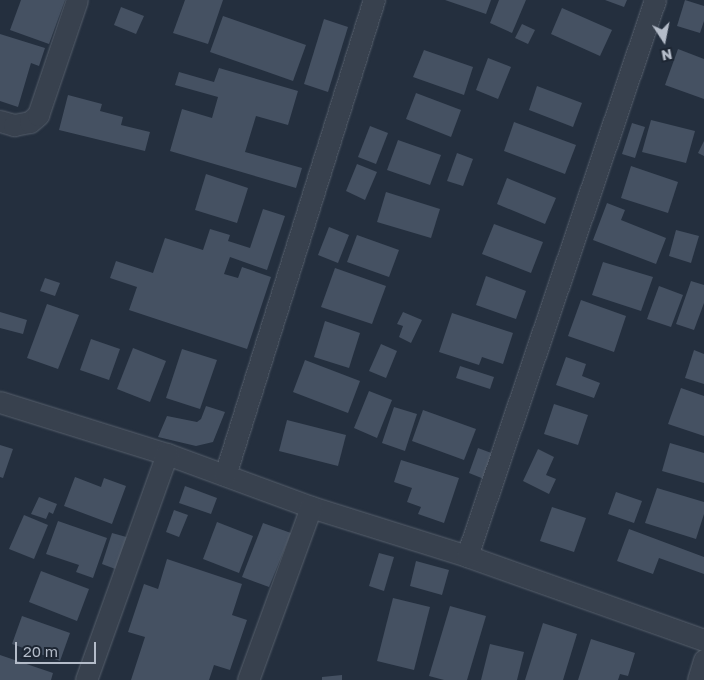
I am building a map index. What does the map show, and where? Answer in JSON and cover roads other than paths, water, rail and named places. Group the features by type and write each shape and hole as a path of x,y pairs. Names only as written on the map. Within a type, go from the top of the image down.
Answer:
{"street":[{"path":"0,121 14,125 30,122 38,115 77,0"},
{"path":"225,475 374,0"},
{"path":"467,556 655,0"},
{"path":"0,402 167,454 311,507 467,556 704,640"},
{"path":"86,680 167,454"},
{"path":"248,680 311,507"},
{"path":"698,680 704,660"}]}
